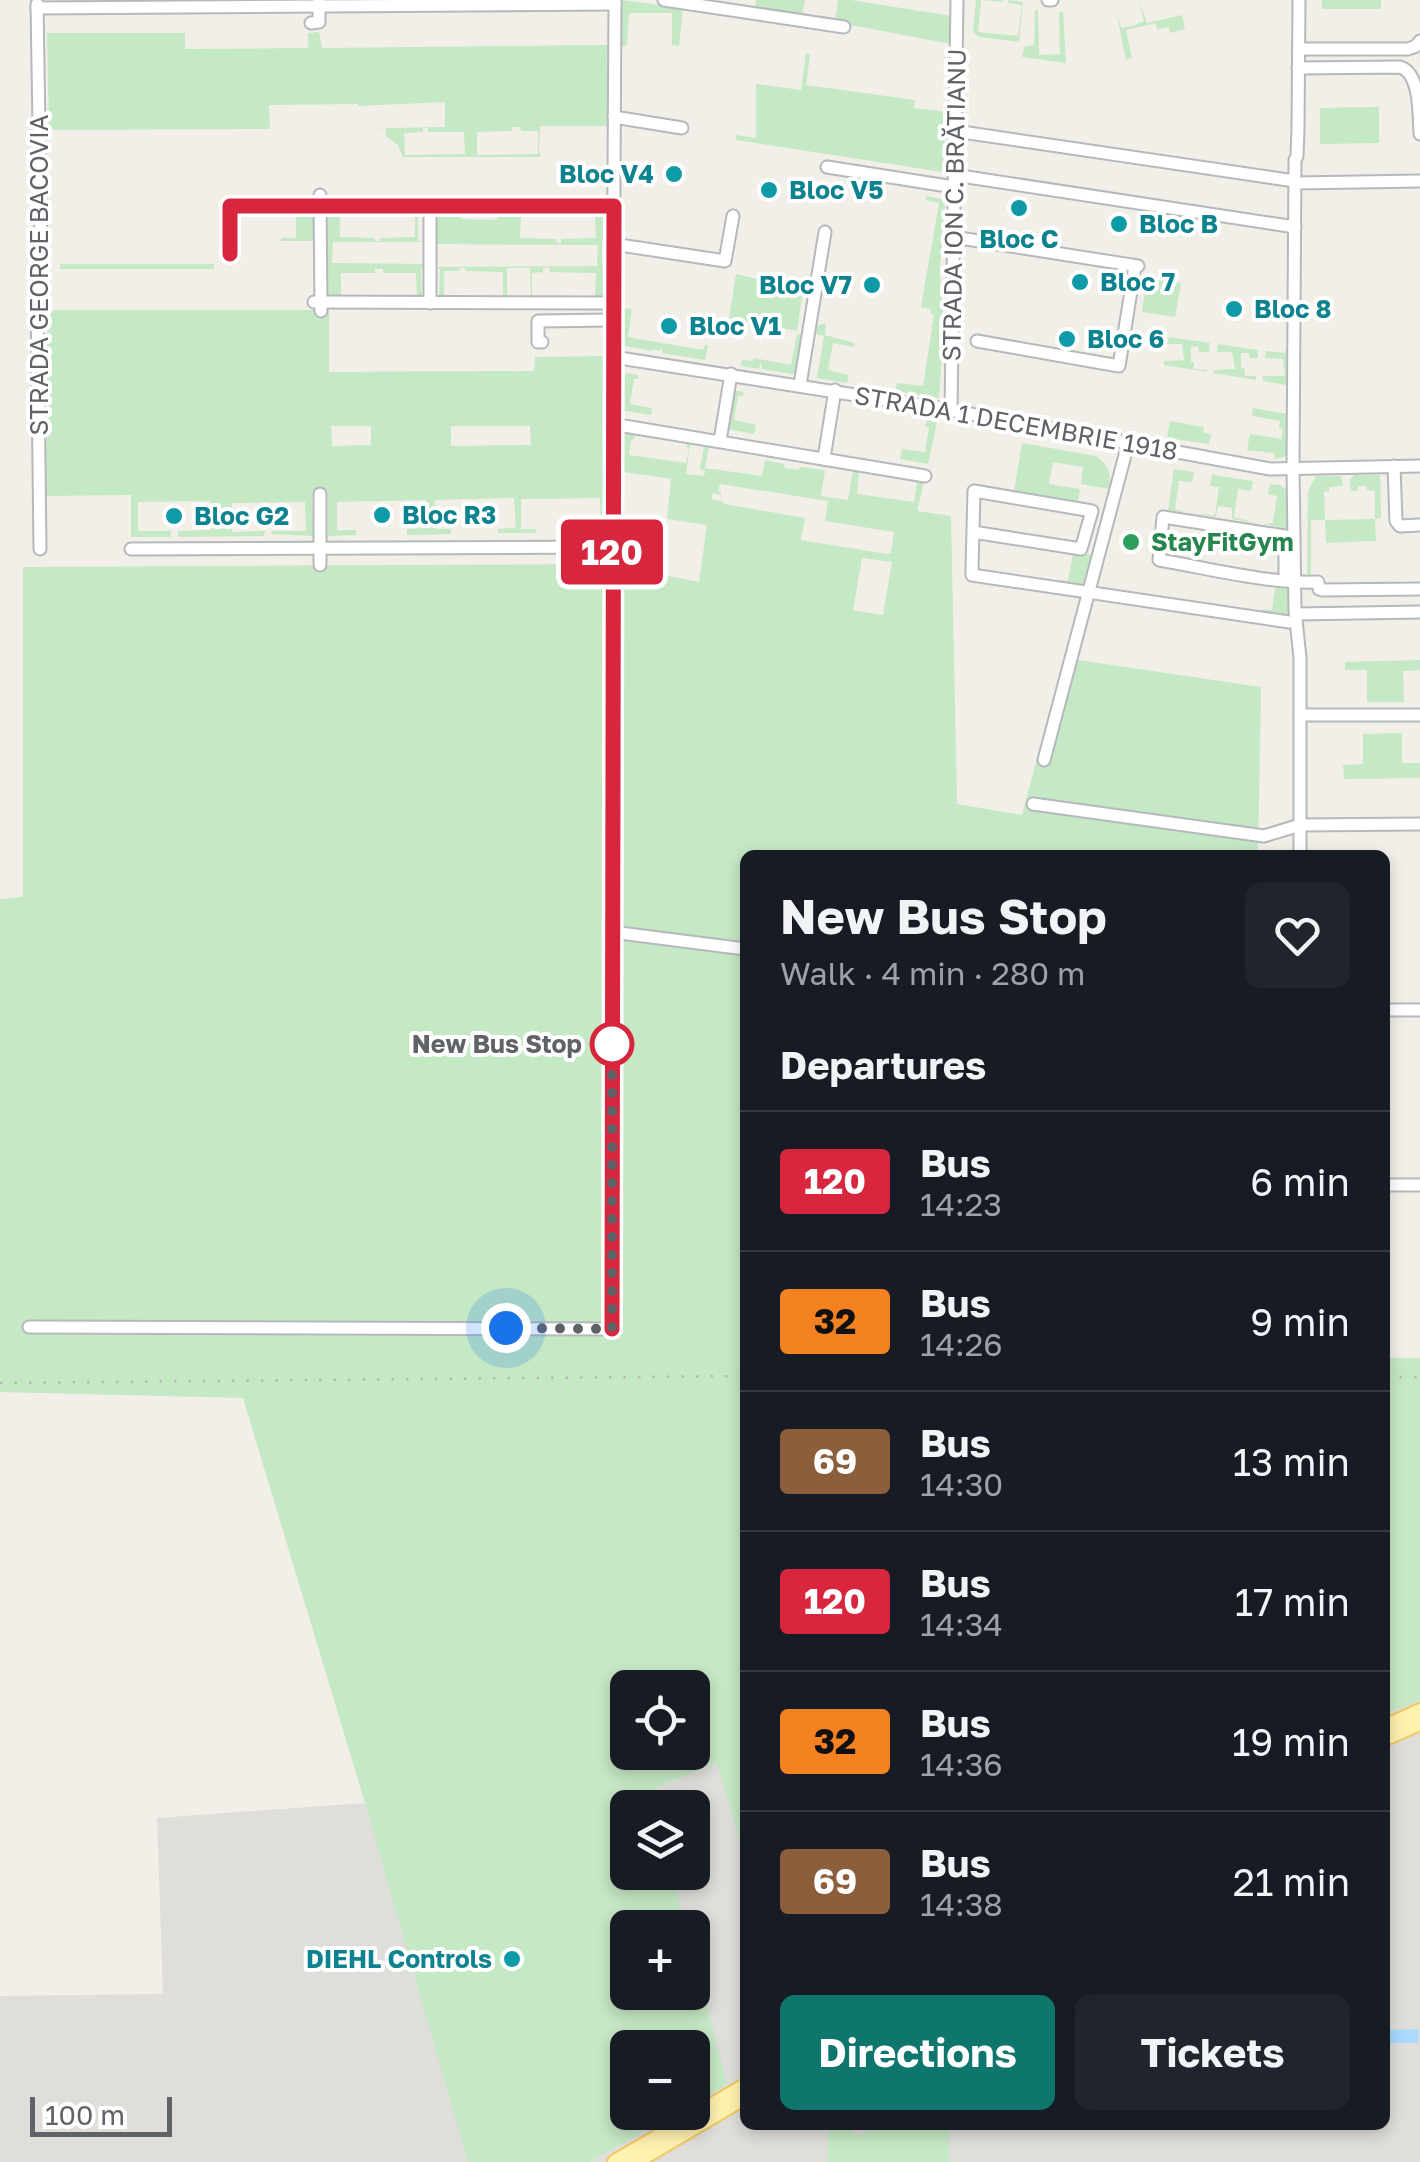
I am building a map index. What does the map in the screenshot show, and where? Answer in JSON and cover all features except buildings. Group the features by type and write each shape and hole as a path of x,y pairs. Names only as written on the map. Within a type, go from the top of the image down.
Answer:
{"main road":[{"path":"1390,1725 1420,1711"},
{"path":"1390,1736 1420,1723"},
{"path":"615,2162 740,2089"},
{"path":"635,2162 740,2101"}],"street":[{"path":"664,0 844,27"},
{"name":"STRADA ION C. BRĂTIANU","path":"950,410 955,132 951,70 957,0"},
{"path":"1290,581 1300,0"},
{"path":"29,1327 612,1329 615,2 37,4"},
{"path":"311,22 319,22 319,3"},
{"name":"STRADA GEORGE BACOVIA","path":"37,4 42,251 37,290 40,549"},
{"path":"1298,50 1408,49 1420,41"},
{"path":"1298,68 1409,69 1418,78 1420,134"},
{"path":"614,117 682,128"},
{"path":"955,132 1295,182 1420,181"},
{"path":"827,166 1294,227"},
{"path":"230,254 228,206 320,201 430,206 614,206"},
{"path":"320,201 319,305 613,302"},
{"path":"430,206 430,302"},
{"path":"613,244 726,261 733,216"},
{"path":"800,384 825,232"},
{"path":"953,237 1137,266 1119,366 978,341"},
{"path":"542,342 538,342 538,320 613,320"},
{"name":"STRADA 1 DECEMBRIE 1918","path":"613,357 836,390 1270,469 1420,466"},
{"path":"720,442 731,374"},
{"path":"824,458 836,390"},
{"path":"612,424 925,476"},
{"path":"1044,760 1128,444"},
{"path":"1394,466 1396,522 1400,526 1420,525"},
{"path":"973,532 1081,548 1092,511 974,491 973,532 972,575 1292,618 1420,612"},
{"path":"320,494 320,565"},
{"path":"1300,850 1300,658 1292,618 1290,581 1286,536 1163,517 1158,560 1290,581 1318,582 1322,590 1420,589"},
{"path":"1086,529 1105,532"},
{"path":"131,549 612,547"},
{"path":"1300,715 1420,715"},
{"path":"1033,804 1264,836 1300,825 1420,824"},
{"path":"612,932 740,947"},
{"path":"1390,1010 1420,1010"},
{"path":"1390,1185 1420,1185"}],"shaded area":[{"path":"1420,1700 1420,2162 0,2162 0,1996 163,1994 157,1818 365,1803 393,1898 610,1874 610,1890 710,1890 710,1790 653,1790 700,1770 710,1770 710,1765 718,1762 740,1842 740,2130 1390,2130 1390,1712"}],"green space":[{"path":"621,0 683,8 679,46 672,45 672,13 629,13 627,45 620,47"},
{"path":"756,0 805,0 802,16 755,8"},
{"path":"838,0 951,16 951,44 835,22"},
{"path":"976,0 981,0 978,32 1018,36 1022,5 1008,3 1023,2 1019,42 980,37 973,32"},
{"path":"1139,0 1147,23 1182,15 1185,29 1170,33 1169,27 1157,29 1156,23 1126,30 1132,58 1126,60 1116,10 1121,28 1133,26 1144,21"},
{"path":"1322,0 1381,0 1381,9 1322,9"},
{"path":"1035,10 1039,55 1060,54 1059,12 1063,12 1066,63 1022,57 1024,47 1034,45"},
{"path":"319,32 322,48 608,45 607,126 540,126 541,157 403,157 398,145 386,136 386,128 445,127 445,102 269,105 270,129 49,130 47,33 185,33 185,49 308,48 308,33","holes":["512,127 538,131 538,154 477,155 477,132 512,131","423,128 428,128 428,132 464,132 465,154 405,155 404,133 423,132"]},
{"path":"806,53 810,54 806,85 915,100 914,108 947,112 949,173 736,140 736,135 756,138 756,84 801,90"},
{"path":"1379,107 1379,143 1320,144 1320,108"},
{"path":"926,196 945,200 939,398 895,391 897,383 923,386 934,315 931,309 921,307 939,203 926,200"},
{"path":"280,211 316,211 316,241 281,241 296,238 296,216 280,215"},
{"path":"327,211 375,211 340,214 340,237 380,241 415,237 415,214 380,211 418,211 418,241 427,242 333,242 332,263 427,264 421,269 422,300 417,297 416,273 383,273 383,269 375,269 375,273 341,273 341,296 376,297 328,300"},
{"path":"434,211 460,212 461,219 497,220 498,212 556,212 521,215 520,238 556,239 557,243 561,239 596,238 595,214 561,212 604,212 606,300 549,300 550,296 595,296 596,273 550,272 549,267 532,273 532,296 544,296 544,300 531,300 530,268 507,268 507,300 466,300 466,296 503,296 503,272 460,268 444,271 444,295 461,296 461,300 439,300 440,269 434,267 597,266 598,245 434,244"},
{"path":"60,264 214,264 214,269 60,269"},
{"path":"736,274 803,290 797,331 729,319"},
{"path":"1147,278 1181,283 1175,317 1142,312"},
{"path":"618,307 632,309 628,337 703,350 708,345 705,360 662,353 662,347 652,351 618,345"},
{"path":"47,310 329,310 329,372 534,371 535,357 603,356 606,532 584,532 583,528 601,527 600,498 521,499 521,529 536,529 536,533 498,533 498,529 516,528 514,498 435,500 436,529 451,529 451,534 407,535 407,529 427,528 426,500 337,502 337,530 356,530 356,535 328,536 328,495 312,495 313,536 271,534 306,531 305,502 232,503 232,532 265,531 264,536 178,537 178,531 212,530 210,501 138,502 138,531 171,531 171,537 131,537 131,495 46,496","holes":["331,426 371,426 371,445 332,446","451,426 530,426 531,445 451,446"]},
{"path":"826,324 825,335 854,343 854,347 833,343 828,370 849,375 847,383 817,378 824,336 816,334 818,325"},
{"path":"797,334 804,335 797,375 762,369 761,362 759,369 741,366 742,360 754,358 791,365"},
{"path":"1169,337 1210,343 1209,352 1191,347 1194,369 1207,372 1164,365 1164,361 1184,360 1182,344 1167,344"},
{"path":"1218,344 1258,350 1258,358 1241,353 1245,376 1256,376 1256,380 1214,373 1235,369 1232,352 1217,352"},
{"path":"1286,348 1288,456 1274,459 1275,453 1247,450 1250,434 1281,439 1280,421 1252,416 1253,408 1287,414 1286,385 1263,381 1263,376 1285,376 1283,359 1265,358 1266,351 1285,353"},
{"path":"625,373 638,375 630,404 652,408 651,415 620,410 619,418 619,380 625,380"},
{"path":"732,390 744,392 738,396 734,420 756,425 754,434 726,429"},
{"path":"927,420 937,422 928,464 900,459 902,449 925,452"},
{"path":"1170,421 1203,427 1204,433 1211,434 1209,444 1167,438"},
{"path":"619,433 635,435 629,455 686,463 686,447 690,444 686,474 704,476 705,471 700,469 704,447 709,447 705,468 762,476 765,460 784,464 785,468 825,470 821,496 848,500 853,471 859,472 857,494 914,502 917,482 924,482 917,511 951,516 957,804 1022,815 1064,658 1261,687 1258,850 740,850 740,1842 717,1762 710,1765 710,1670 610,1670 610,1770 699,1770 653,1790 610,1790 610,1890 676,1890 682,1910 610,1910 610,2010 708,2010 727,2084 710,2094 710,2030 610,2030 610,2130 646,2130 589,2162 468,2162 243,1398 0,1392 0,899 23,897 23,567 609,564 699,582 707,525 667,519 671,479 618,471","holes":["720,484 828,501 825,521 894,532 891,553 801,540 805,518 711,499 713,493 721,495","862,558 892,562 883,615 853,610"]},
{"path":"1022,443 1096,456 1108,470 1109,489 1081,484 1083,467 1053,462 1049,484 1080,489 1078,502 1014,492"},
{"path":"1174,469 1194,472 1192,482 1179,481 1175,509 1186,512 1168,510"},
{"path":"1212,475 1253,481 1251,491 1238,489 1234,517 1259,524 1232,519 1232,508 1218,506 1216,517 1190,513 1215,515 1219,487 1210,486"},
{"path":"1354,475 1380,475 1381,518 1375,519 1375,491 1358,486 1358,491 1351,491 1350,480"},
{"path":"1316,476 1341,476 1343,486 1329,487 1324,492 1325,520 1311,520 1311,580 1307,582 1308,491"},
{"path":"1270,484 1289,492 1292,529 1263,524 1273,523 1277,496 1268,494"},
{"path":"1375,519 1376,541 1326,543 1325,520"},
{"path":"1060,549 1092,555 1083,585 1059,583 1068,581 1073,554"},
{"path":"1276,583 1290,587 1289,618 1262,614 1262,609 1272,610"},
{"path":"1420,660 1420,670 1403,671 1404,702 1367,702 1367,670 1345,670 1345,662"},
{"path":"1402,733 1402,763 1420,763 1420,778 1344,779 1343,765 1363,764 1363,734"},
{"path":"1390,1358 1420,1358 1420,1700 1390,1712"},
{"path":"828,2130 853,2130 854,2136 869,2130 949,2130 949,2162 828,2162"}],"water":[{"path":"1419,2029 1418,2043 1390,2043 1390,2030"}],"railway":[{"path":"0,1383 740,1376"},
{"path":"1390,1377 1420,1377"}],"bus line":[{"name":"120","path":"230,254 230,206 614,206 612,1329"}],"place":[{"name":"Bloc V4","path":"674,174"},
{"name":"Bloc V5","path":"769,190"},
{"name":"Bloc C","path":"1019,208"},
{"name":"Bloc B","path":"1119,224"},
{"name":"Bloc 7","path":"1080,282"},
{"name":"Bloc V7","path":"872,285"},
{"name":"Bloc 8","path":"1234,309"},
{"name":"Bloc V1","path":"669,326"},
{"name":"Bloc 6","path":"1067,339"},
{"name":"Bloc R3","path":"382,515"},
{"name":"Bloc G2","path":"174,516"},
{"name":"StayFitGym","path":"1131,542"},
{"name":"New Bus Stop","path":"612,1044"},
{"name":"DIEHL Controls","path":"512,1959"}],"route":[{"path":"506,1328 612,1329 612,1044"}]}
